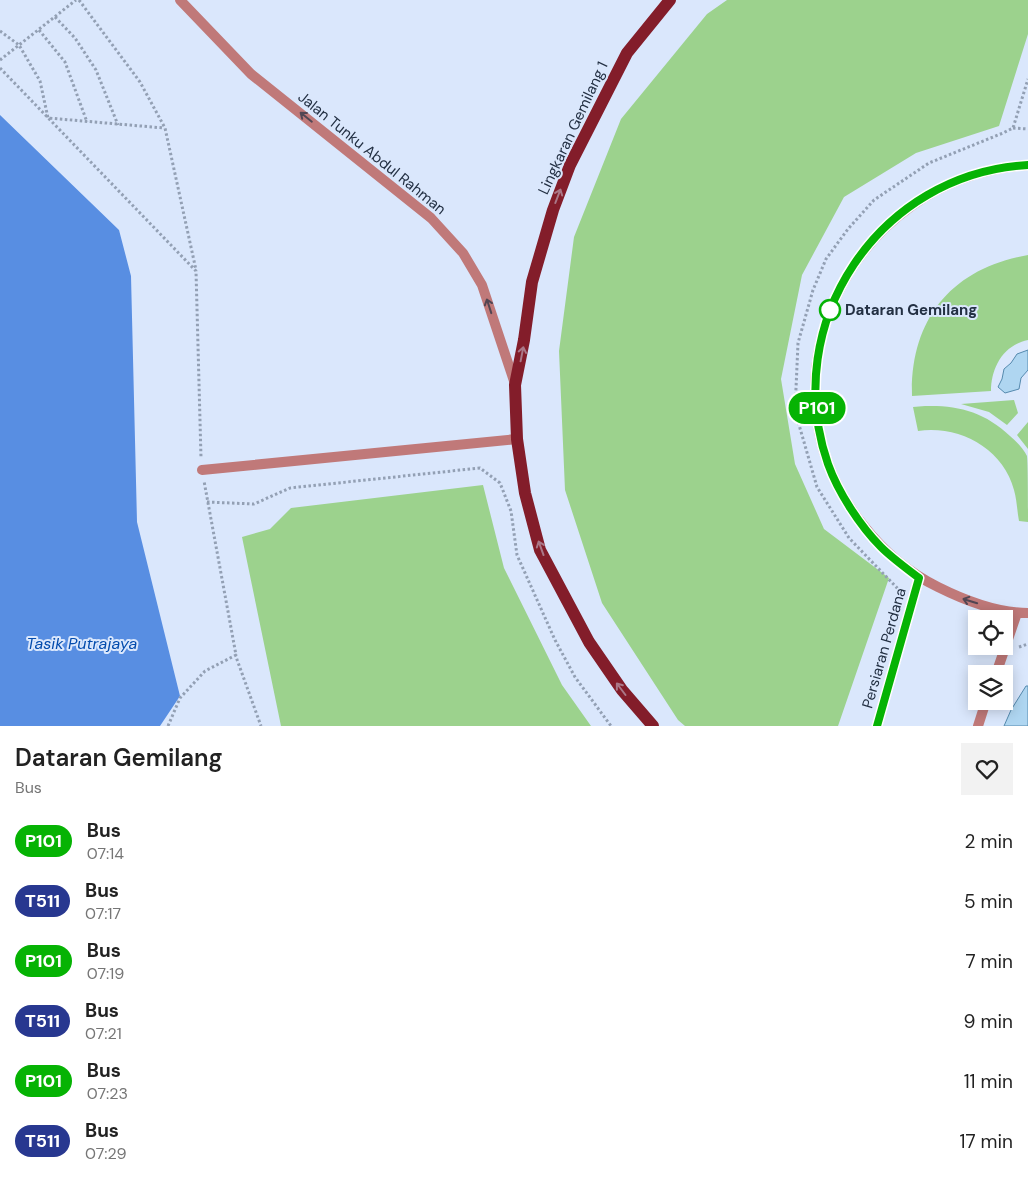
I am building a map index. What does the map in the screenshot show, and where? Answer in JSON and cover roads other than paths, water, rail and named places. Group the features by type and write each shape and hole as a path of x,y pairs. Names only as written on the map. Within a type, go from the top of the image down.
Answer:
{"main road":[{"name":"Lingkaran Gemilang 1","path":"652,726 622,690 589,642 540,550 526,493 518,439 515,385 524,340 532,282 553,210 570,165 626,53 670,0"}],"street":[{"name":"Jalan Tunku Abdul Rahman","path":"180,0 251,74 431,218 463,253 482,285 515,385"},
{"path":"1000,665 1023,613 966,601 919,578 881,547 868,532 850,509 828,465 817,417 816,368 826,320 846,275 876,236 913,203 957,180 1004,167 1028,165"},
{"path":"202,470 518,439"},
{"name":"Persiaran Perdana","path":"877,726 919,578"},
{"path":"978,726 983,710"}],"water":[{"name":"Tasik Putrajaya","path":"0,115 119,230 131,276 137,522 180,696 160,726 0,726"}],"place":[{"name":"Dataran Gemilang","path":"830,310"}]}
